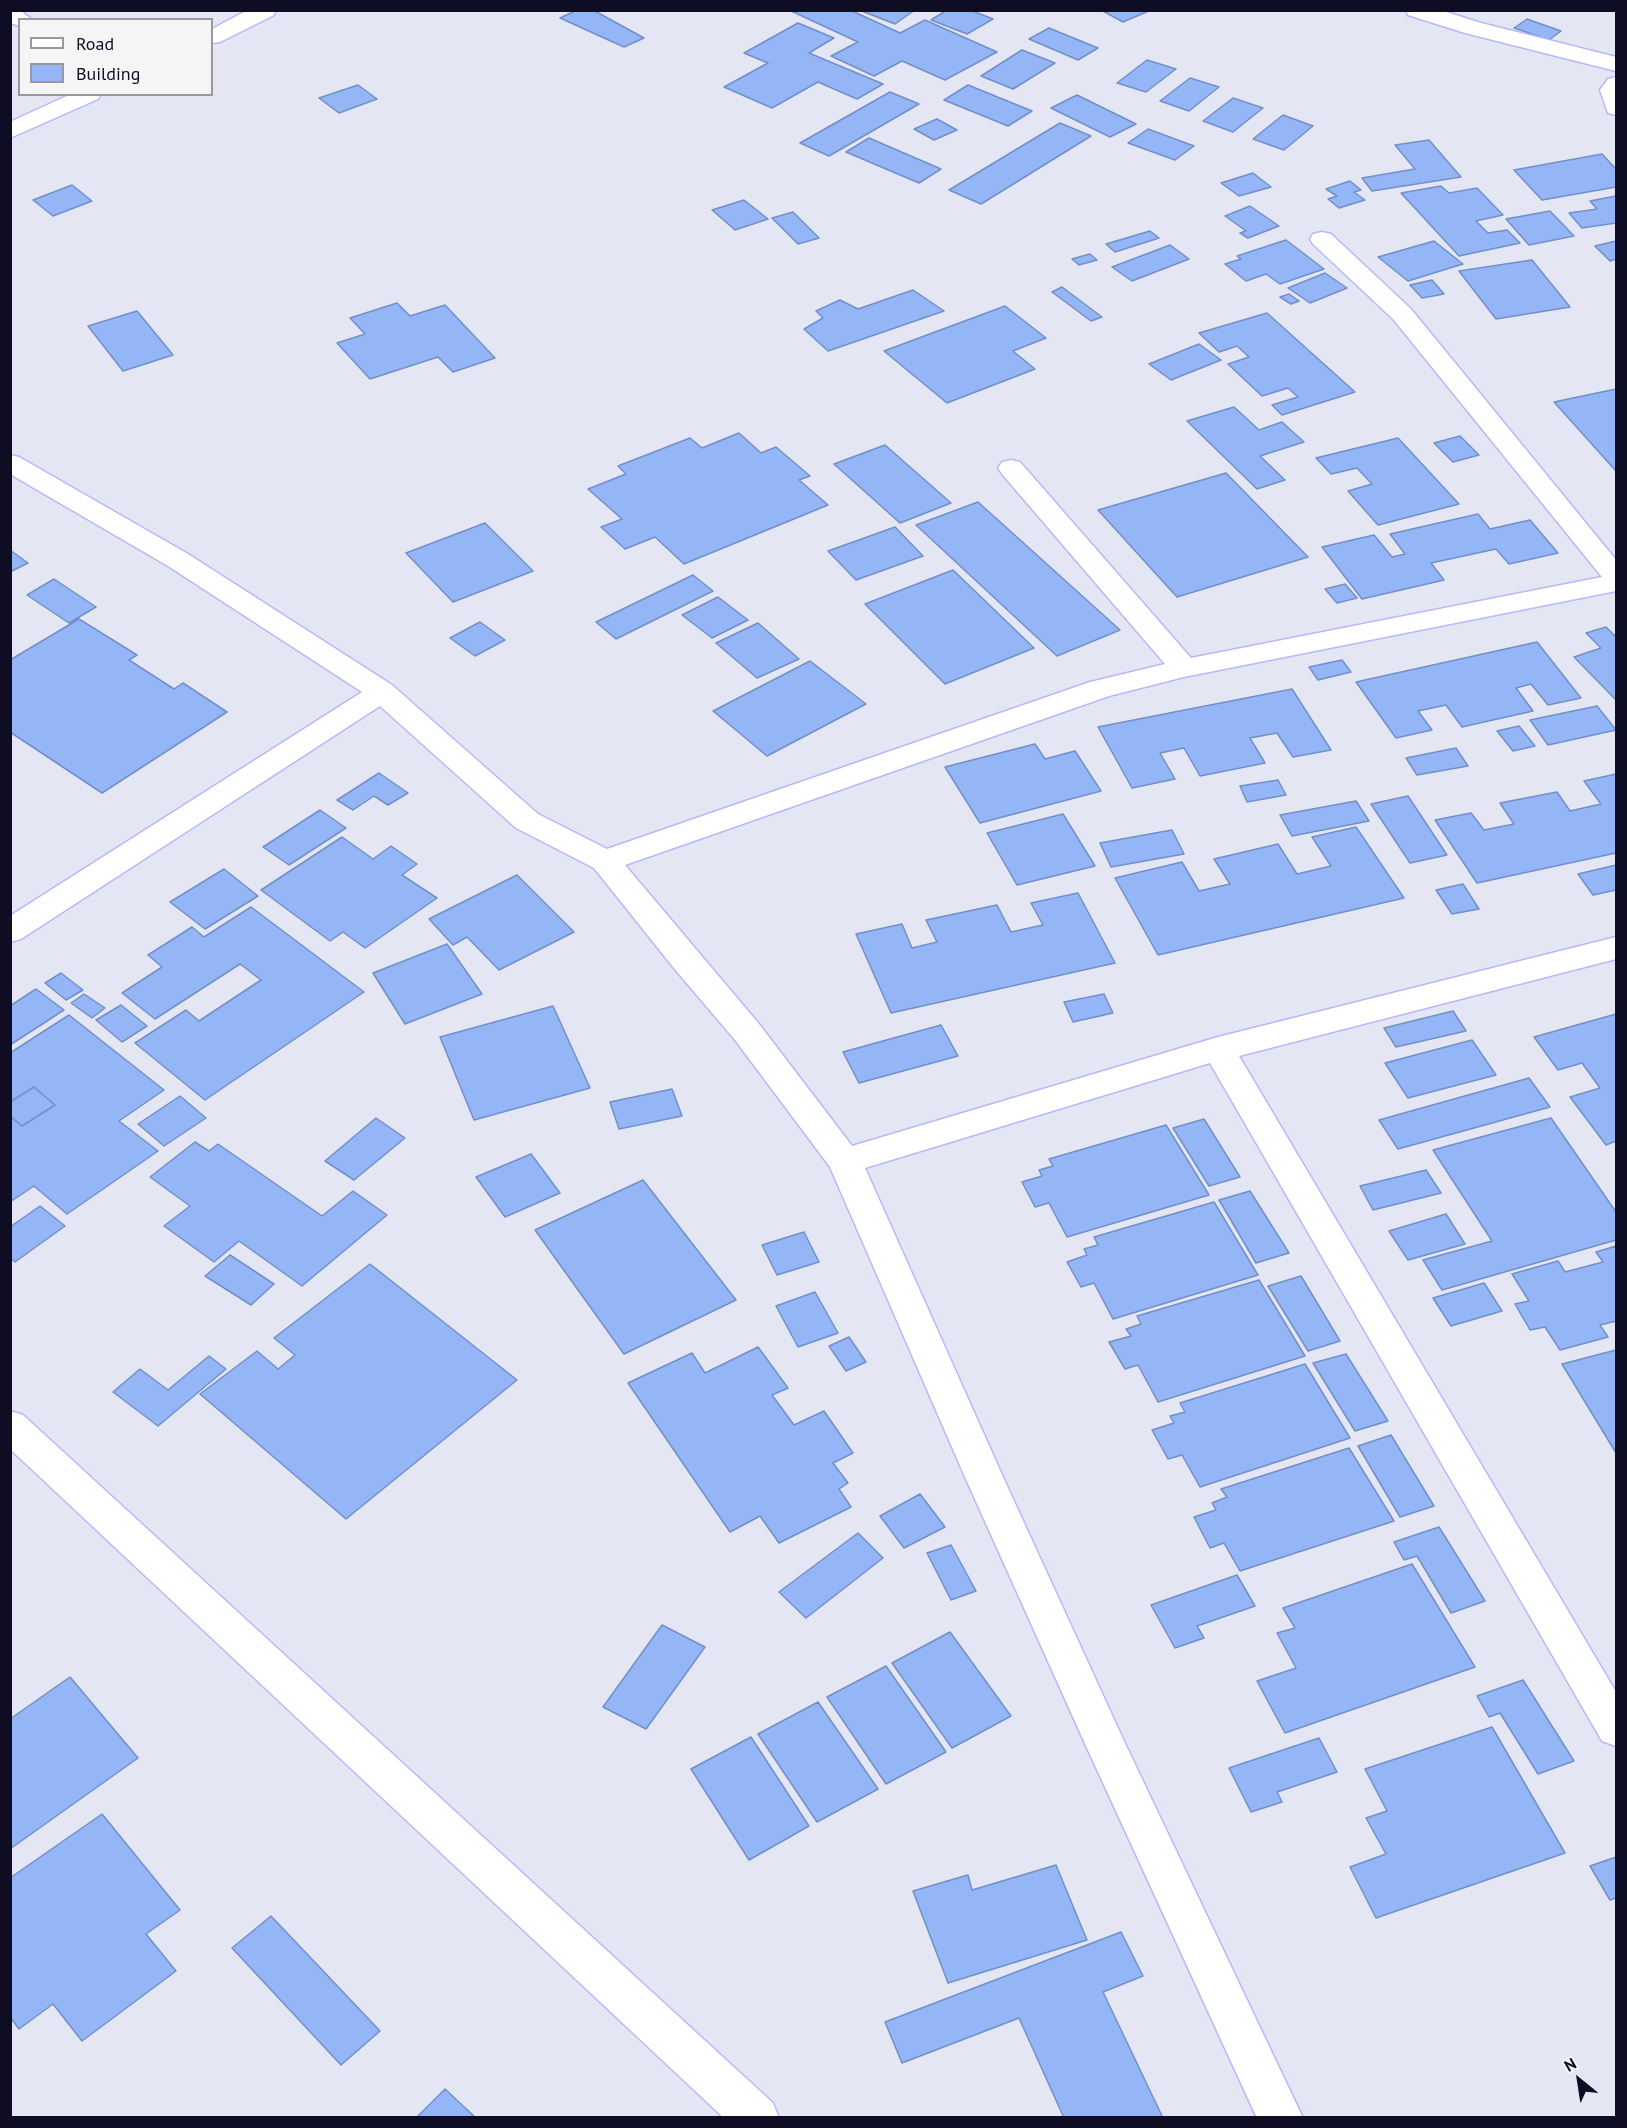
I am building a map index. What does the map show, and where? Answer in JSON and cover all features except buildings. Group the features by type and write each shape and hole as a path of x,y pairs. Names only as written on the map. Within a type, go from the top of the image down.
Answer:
{"street":[{"path":"213,36 266,10"},
{"path":"1416,10 1473,28 1617,64"},
{"path":"1617,84 1611,90 1617,108"},
{"path":"10,131 86,96"},
{"path":"1322,239 1402,314 1617,577"},
{"path":"10,463 178,560 382,692 527,821 605,861 684,959 747,1032 845,1161 1097,1726 1246,2048 1281,2118"},
{"path":"1011,468 1184,668"},
{"path":"605,861 1100,689 1184,668 1617,583"},
{"path":"10,931 382,692"},
{"path":"845,1161 1218,1049 1617,948"},
{"path":"1218,1049 1617,1728"},
{"path":"10,1426 757,2118"}]}
